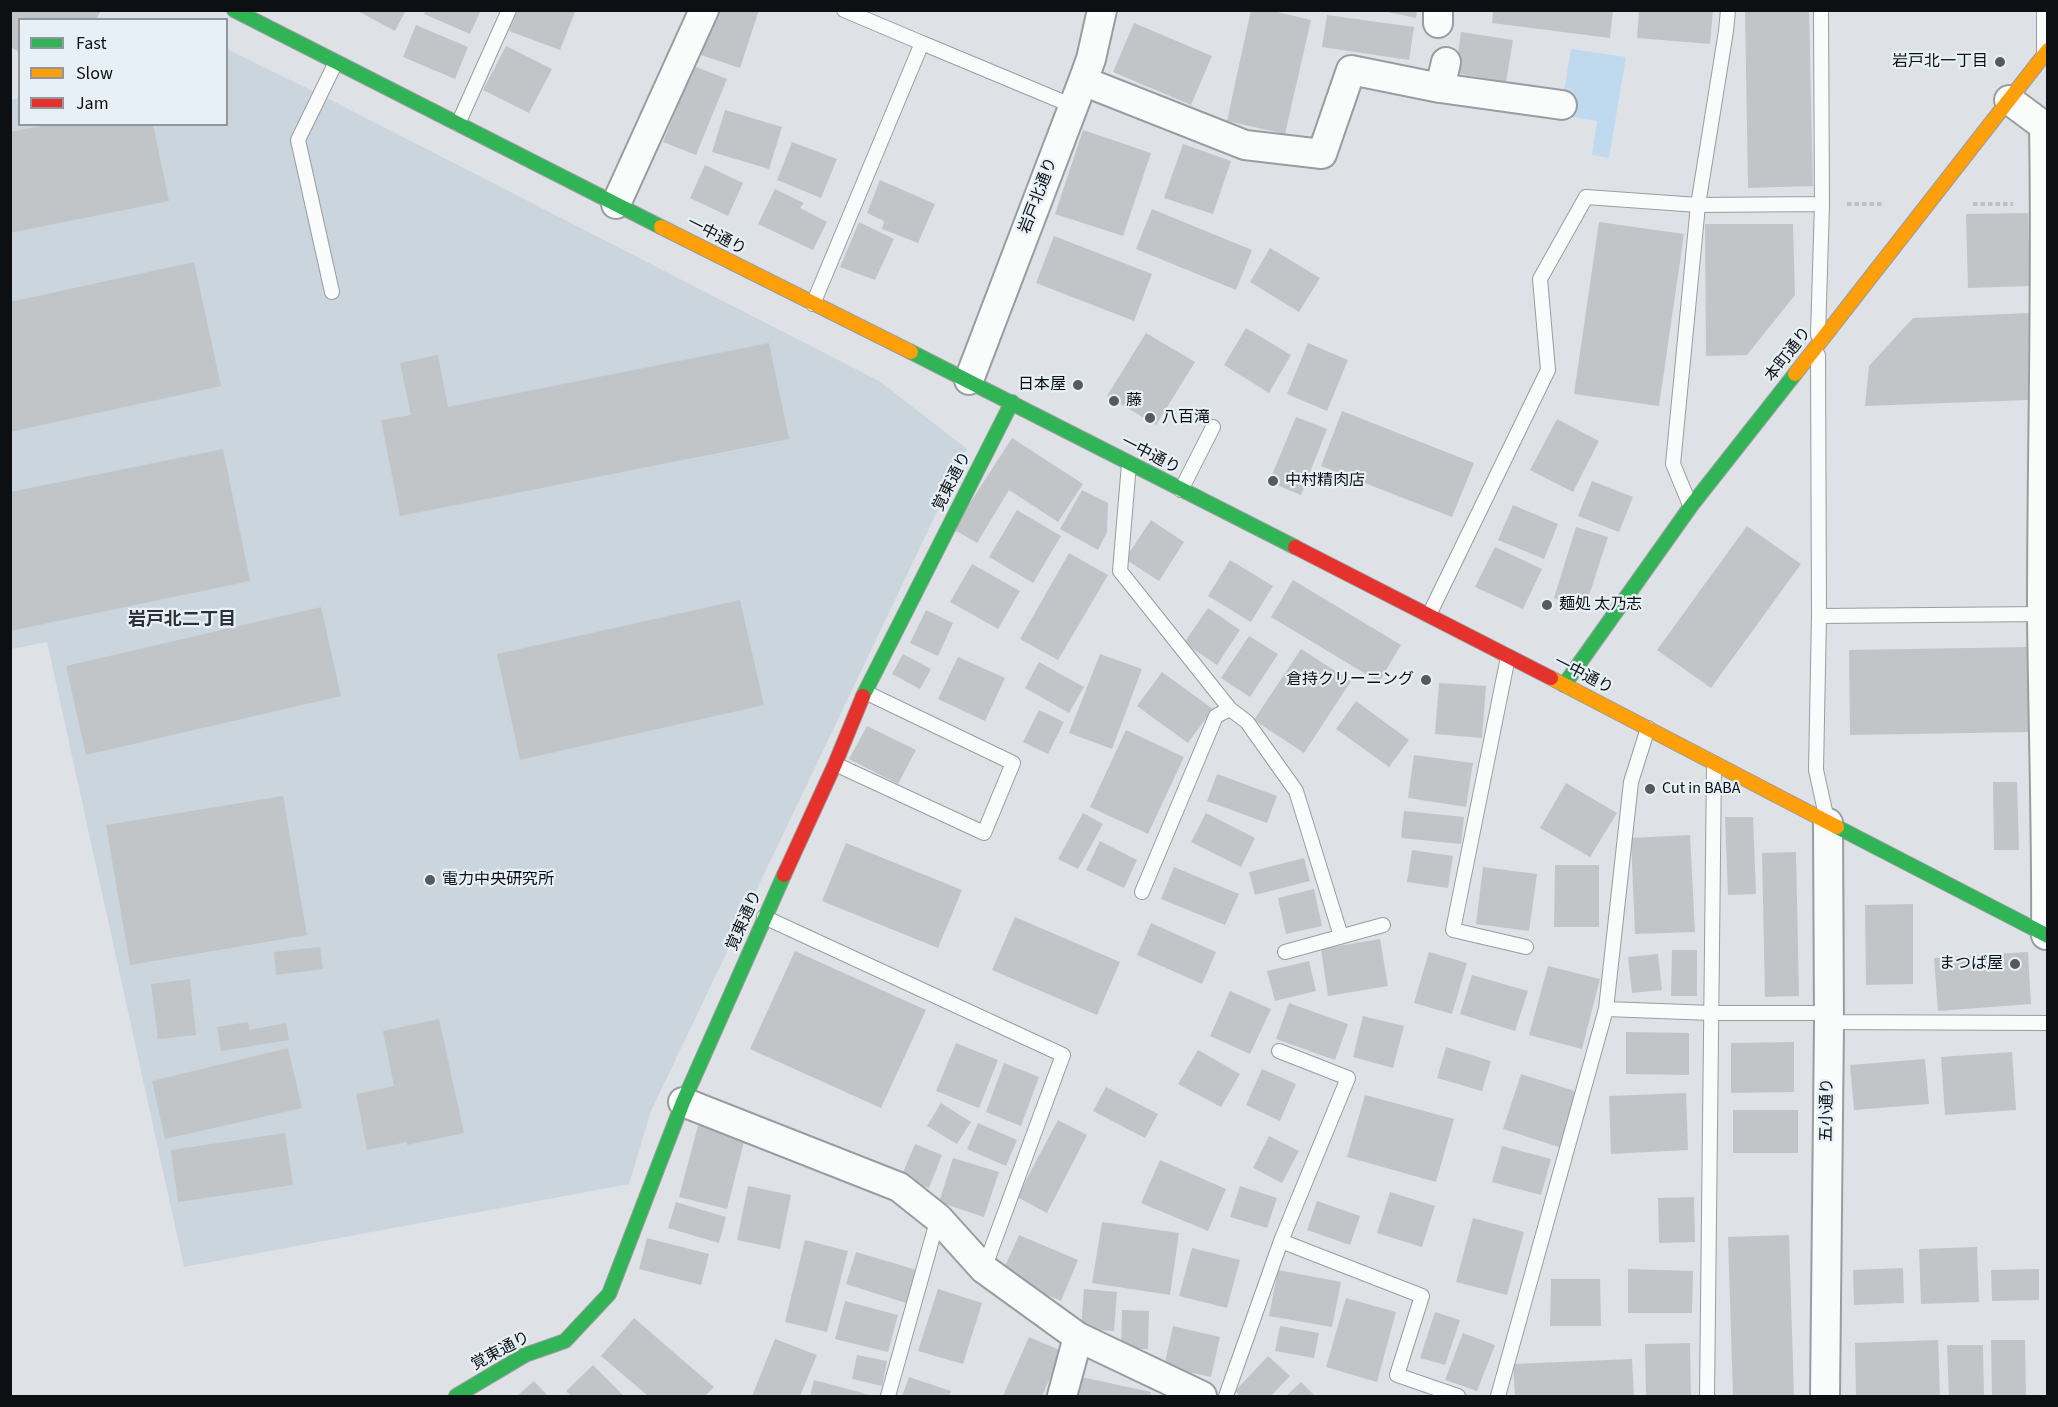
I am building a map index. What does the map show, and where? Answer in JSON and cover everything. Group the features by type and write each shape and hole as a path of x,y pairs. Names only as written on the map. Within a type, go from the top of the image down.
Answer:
{"street":[{"path":"616,204 704,10"},
{"name":"岩戸北通り","path":"969,380 1078,94 1090,59 1102,10"},
{"name":"一中通り","path":"240,12 273,19 336,62 1430,615 2047,936"},
{"name":"本町通り","path":"1564,685 1691,506 2046,53"},
{"path":"1078,94 1245,145 1322,154 1351,70 1443,75 1562,105"},
{"path":"2009,100 2044,126 2047,936"},
{"name":"覚東通り","path":"456,1396 525,1355 566,1341 609,1294 683,1102 764,917 836,764 865,692 1012,402"},
{"name":"五小通り","path":"1825,1396 1828,824"},
{"path":"683,1102 899,1187 938,1218 984,1269 1078,1337 1202,1396"},
{"path":"1062,1396 1078,1337"}],"lane":[{"path":"459,124 509,10"},
{"path":"844,10 922,43 1078,94"},
{"path":"1691,506 1673,464 1698,205 1728,10"},
{"path":"1821,10 1822,204 1818,345 1819,615 1816,771 1828,824"},
{"path":"2044,10 2046,53"},
{"path":"813,304 922,43"},
{"path":"332,292 298,140 336,62"},
{"path":"1430,615 1548,370 1540,279 1586,197 1698,205 1822,204"},
{"path":"1181,490 1213,427"},
{"path":"1129,464 1120,571 1230,709 1247,722 1296,791 1341,936"},
{"path":"1819,615 2045,614"},
{"path":"1508,657 1453,930 1526,947"},
{"path":"836,764 984,833 1014,763 865,692"},
{"path":"1143,892 1216,716 1230,709"},
{"path":"1498,1396 1606,1009 1631,782 1648,728"},
{"path":"1707,1396 1714,763"},
{"path":"764,917 1063,1055 984,1269"},
{"path":"1285,952 1383,925"},
{"path":"1606,1009 1828,1018 2048,1023"},
{"path":"1226,1396 1281,1241 1348,1078 1279,1051"},
{"path":"888,1396 938,1218"},
{"path":"1281,1241 1422,1296 1397,1375 1458,1396"}],"path":[{"path":"1822,204 2046,203"}],"shaded area":[{"name":"電力中央研究所","path":"228,49 879,381 967,449 651,1111 629,1184 184,1267 47,642 11,649 11,100 18,98 18,126 228,126"},
{"path":"1571,49 1626,57 1609,158 1592,155 1597,121 1560,115"}],"building":[{"path":"10,10 101,10 97,18 18,18 18,51 10,47"},
{"path":"356,10 406,10 395,31"},
{"path":"426,10 481,10 470,34 424,14"},
{"path":"517,10 575,12 560,50 509,31"},
{"path":"716,10 759,10 740,68 701,55"},
{"path":"1251,10 1269,10 1311,20 1285,134 1227,121"},
{"path":"1378,10 1417,10 1416,18"},
{"path":"1493,10 1613,10 1610,38 1492,23"},
{"path":"1639,10 1713,10 1710,44 1637,38"},
{"path":"1745,10 1809,10 1813,186 1748,188"},
{"path":"1327,15 1414,27 1409,60 1322,47"},
{"path":"1134,23 1212,56 1191,105 1113,72"},
{"path":"416,25 468,47 455,79 403,57"},
{"path":"1461,32 1513,40 1506,82 1455,73"},
{"path":"506,46 552,69 529,113 483,90"},
{"path":"694,66 727,79 696,155 663,142"},
{"path":"725,110 782,127 769,169 712,152"},
{"path":"39,126 153,126 169,201 10,233 10,132"},
{"path":"1083,130 1151,153 1123,236 1055,214"},
{"path":"792,142 837,159 821,198 777,180"},
{"path":"1183,144 1231,161 1213,214 1164,198"},
{"path":"705,165 743,183 728,216 690,198"},
{"path":"880,180 935,204 918,243 882,229 884,221 867,213"},
{"path":"775,189 804,203 800,208 827,222 813,250 758,224"},
{"path":"1152,209 1252,250 1236,290 1136,249"},
{"path":"2028,213 2030,286 1968,288 1966,214"},
{"path":"859,222 894,239 875,280 840,267"},
{"path":"1599,222 1684,234 1659,406 1574,394"},
{"path":"1705,224 1793,224 1795,295 1747,355 1706,356"},
{"path":"1054,236 1152,274 1134,321 1036,283"},
{"path":"1270,248 1320,278 1299,312 1250,282"},
{"path":"194,262 221,386 10,432 10,302"},
{"path":"2029,313 2028,400 1865,406 1869,366 1913,318"},
{"path":"1246,328 1291,355 1269,393 1224,365"},
{"path":"1146,333 1195,362 1156,425 1107,396"},
{"path":"769,343 789,439 400,516 381,420 411,415 400,363 438,355 448,407"},
{"path":"1308,343 1348,360 1327,411 1287,394"},
{"path":"1342,411 1474,463 1452,517 1321,466"},
{"path":"1296,417 1327,429 1301,495 1269,482"},
{"path":"1557,419 1599,441 1573,492 1530,470"},
{"path":"1012,438 1083,484 1058,522 1009,490 977,543 953,529"},
{"path":"223,449 250,581 10,631 10,492"},
{"path":"1592,481 1633,497 1619,532 1578,516"},
{"path":"1082,490 1108,503 1107,532 1098,550 1060,529"},
{"path":"1513,505 1558,524 1544,559 1498,540"},
{"path":"1017,510 1061,536 1033,583 989,557"},
{"path":"1151,520 1184,542 1159,581 1125,559"},
{"path":"1747,526 1801,564 1711,688 1657,650"},
{"path":"1576,527 1608,537 1585,608 1554,598"},
{"path":"1495,547 1542,569 1523,609 1475,587"},
{"path":"1069,553 1108,575 1058,660 1020,639"},
{"path":"1230,560 1273,586 1251,622 1208,596"},
{"path":"972,564 1020,591 998,629 950,602"},
{"path":"1293,580 1401,645 1379,682 1271,617"},
{"path":"740,600 764,705 520,760 497,654"},
{"path":"321,607 341,696 86,755 66,666"},
{"path":"1208,608 1240,630 1217,665 1184,643"},
{"path":"926,610 953,623 938,656 910,643"},
{"path":"1249,636 1278,654 1250,697 1221,678"},
{"path":"2028,647 2029,732 1850,735 1849,650"},
{"path":"1301,649 1351,681 1304,753 1254,720"},
{"path":"903,654 931,669 920,689 892,674"},
{"path":"1100,654 1142,669 1112,749 1069,733"},
{"path":"958,657 1005,678 985,721 938,699"},
{"path":"1039,662 1084,687 1069,713 1025,688"},
{"path":"1162,672 1213,709 1188,743 1137,706"},
{"path":"1439,683 1486,686 1482,738 1435,734"},
{"path":"1356,701 1409,740 1389,767 1336,729"},
{"path":"1039,710 1064,722 1048,754 1023,742"},
{"path":"867,726 916,750 898,784 849,759"},
{"path":"1126,730 1184,757 1148,834 1090,807"},
{"path":"1414,755 1473,763 1466,807 1408,798"},
{"path":"1217,774 1277,796 1267,823 1207,801"},
{"path":"1993,782 2017,782 2019,850 1994,850"},
{"path":"1566,783 1617,813 1590,857 1540,828"},
{"path":"283,796 307,935 130,965 106,825"},
{"path":"1404,811 1464,817 1461,844 1401,838"},
{"path":"1083,813 1103,824 1078,869 1058,859"},
{"path":"1206,813 1255,838 1241,867 1191,842"},
{"path":"1725,817 1753,817 1756,894 1728,895"},
{"path":"1690,835 1695,932 1635,934 1631,838"},
{"path":"1100,841 1137,860 1124,888 1086,870"},
{"path":"846,843 962,890 938,948 822,901"},
{"path":"1412,850 1453,856 1448,888 1407,882"},
{"path":"1796,852 1799,996 1765,997 1762,853"},
{"path":"1304,858 1310,881 1255,895 1249,872"},
{"path":"1555,865 1599,865 1599,927 1554,927"},
{"path":"1174,867 1239,894 1225,925 1161,899"},
{"path":"1483,867 1537,874 1529,931 1476,924"},
{"path":"1314,889 1322,926 1286,934 1278,898"},
{"path":"1913,904 1913,984 1866,985 1865,905"},
{"path":"1015,917 1120,962 1097,1015 992,970"},
{"path":"1151,923 1216,952 1202,984 1137,955"},
{"path":"1380,939 1388,986 1328,996 1321,949"},
{"path":"320,947 323,969 276,975 274,952"},
{"path":"1672,950 1697,950 1697,996 1671,996"},
{"path":"795,951 926,1010 881,1108 750,1049"},
{"path":"1429,952 1467,963 1452,1014 1414,1003"},
{"path":"2028,952 2031,1004 1938,1011 1934,958"},
{"path":"1658,954 1662,990 1632,993 1628,957"},
{"path":"1309,961 1316,991 1275,1001 1267,971"},
{"path":"1548,966 1600,979 1582,1049 1529,1035"},
{"path":"1472,975 1528,991 1515,1031 1460,1014"},
{"path":"190,979 196,1035 158,1039 151,984"},
{"path":"1230,991 1271,1009 1250,1054 1210,1036"},
{"path":"1289,1003 1348,1024 1335,1060 1276,1039"},
{"path":"1363,1016 1404,1026 1393,1068 1353,1057"},
{"path":"439,1019 464,1133 407,1145 407,1142 367,1150 356,1094 394,1086 383,1031"},
{"path":"248,1022 249,1030 286,1023 289,1040 221,1051 217,1027"},
{"path":"1626,1032 1689,1033 1689,1075 1626,1074"},
{"path":"1794,1042 1794,1092 1731,1093 1731,1043"},
{"path":"956,1043 998,1060 979,1108 936,1091"},
{"path":"1446,1047 1491,1061 1482,1091 1437,1078"},
{"path":"288,1048 302,1108 165,1139 152,1081"},
{"path":"1198,1050 1240,1074 1221,1107 1178,1084"},
{"path":"2012,1052 2016,1110 1945,1115 1941,1057"},
{"path":"1925,1059 1929,1104 1854,1110 1850,1065"},
{"path":"1004,1063 1039,1077 1021,1126 986,1112"},
{"path":"1262,1069 1296,1084 1280,1121 1246,1105"},
{"path":"1521,1074 1581,1093 1562,1148 1503,1129"},
{"path":"1106,1087 1158,1114 1145,1138 1093,1111"},
{"path":"1686,1093 1688,1150 1611,1154 1609,1096"},
{"path":"1365,1095 1454,1119 1436,1182 1347,1157"},
{"path":"941,1103 971,1122 957,1144 927,1126"},
{"path":"1733,1110 1798,1110 1798,1153 1733,1153"},
{"path":"1058,1120 1087,1135 1047,1213 1017,1197"},
{"path":"699,1122 746,1134 727,1209 679,1197"},
{"path":"978,1123 1017,1140 1006,1166 967,1149"},
{"path":"285,1133 293,1185 178,1202 171,1150"},
{"path":"1269,1136 1299,1151 1282,1183 1253,1168"},
{"path":"915,1144 942,1155 929,1188 901,1177"},
{"path":"1502,1146 1551,1159 1541,1195 1492,1182"},
{"path":"953,1158 999,1172 984,1217 939,1202"},
{"path":"1160,1160 1226,1189 1208,1231 1141,1203"},
{"path":"748,1186 791,1195 780,1249 737,1240"},
{"path":"1240,1186 1277,1198 1267,1228 1230,1217"},
{"path":"1390,1192 1435,1206 1422,1247 1377,1233"},
{"path":"1694,1197 1695,1242 1659,1243 1658,1198"},
{"path":"1317,1201 1360,1216 1350,1245 1307,1230"},
{"path":"676,1202 726,1217 719,1243 668,1228"},
{"path":"1473,1218 1524,1232 1507,1295 1456,1282"},
{"path":"1102,1222 1179,1233 1170,1295 1092,1283"},
{"path":"1019,1235 1078,1260 1061,1301 1001,1275"},
{"path":"1789,1235 1794,1396 1733,1396 1728,1237"},
{"path":"647,1238 709,1254 701,1285 639,1269"},
{"path":"805,1240 848,1251 827,1332 785,1322"},
{"path":"1977,1247 1979,1302 1921,1304 1919,1249"},
{"path":"1192,1248 1240,1260 1227,1308 1179,1296"},
{"path":"856,1252 920,1271 909,1304 846,1284"},
{"path":"1903,1268 1904,1303 1854,1305 1853,1270"},
{"path":"1628,1269 1693,1271 1692,1313 1628,1313"},
{"path":"2039,1269 2039,1300 1992,1301 1991,1270"},
{"path":"1278,1270 1341,1282 1332,1327 1269,1316"},
{"path":"1551,1279 1600,1279 1601,1326 1550,1326"},
{"path":"938,1289 982,1303 963,1364 918,1351"},
{"path":"1084,1289 1117,1292 1114,1331 1081,1329"},
{"path":"1346,1298 1396,1312 1377,1382 1326,1367"},
{"path":"845,1301 898,1315 888,1352 835,1339"},
{"path":"1122,1310 1149,1311 1148,1349 1121,1349"},
{"path":"1435,1312 1460,1320 1445,1365 1420,1358"},
{"path":"634,1318 714,1387 705,1396 648,1396 601,1356"},
{"path":"1173,1326 1220,1337 1211,1377 1164,1367"},
{"path":"1280,1326 1319,1333 1314,1358 1275,1351"},
{"path":"1463,1333 1495,1345 1477,1391 1445,1380"},
{"path":"1029,1337 1062,1351 1042,1396 1003,1396"},
{"path":"775,1339 817,1355 800,1396 752,1396"},
{"path":"1938,1340 1940,1396 1856,1396 1855,1343"},
{"path":"1991,1340 2025,1340 2026,1396 1992,1396"},
{"path":"1690,1343 1691,1396 1646,1396 1645,1344"},
{"path":"1947,1345 1983,1345 1984,1396 1949,1396"},
{"path":"857,1355 887,1361 882,1386 852,1379"},
{"path":"1268,1356 1290,1376 1271,1396 1240,1396 1235,1391"},
{"path":"1632,1359 1634,1396 1515,1396 1513,1364"},
{"path":"593,1365 624,1396 571,1396 566,1391"},
{"path":"1077,1376 1151,1392 1150,1396 1072,1396"},
{"path":"909,1377 951,1391 949,1396 902,1396"},
{"path":"814,1380 874,1396 810,1396"},
{"path":"534,1381 548,1396 517,1396"},
{"path":"1301,1382 1315,1396 1286,1396"}],"traffic: fast":[{"path":"234,10 661,227"},
{"path":"911,352 1295,547"},
{"path":"1564,685 1691,506 1795,374"},
{"path":"863,696 1012,402"},
{"path":"1837,827 2048,936"},
{"path":"456,1396 525,1355 565,1341 609,1294 683,1102 784,875"}],"traffic: slow":[{"path":"1795,374 2048,50"},
{"path":"661,227 911,352"},
{"path":"1551,678 1837,827"}],"traffic: jam":[{"path":"1295,547 1551,678"},
{"path":"784,875 835,764 863,696"}],"place":[{"name":"岩戸北一丁目","path":"2000,62"},
{"name":"日本屋","path":"1078,385"},
{"name":"藤","path":"1114,401"},
{"name":"八百滝","path":"1150,418"},
{"name":"中村精肉店","path":"1273,481"},
{"name":"麺処 太乃志","path":"1547,605"},
{"name":"倉持クリーニング","path":"1426,680"},
{"name":"Cut in BABA","path":"1650,789"},
{"name":"電力中央研究所","path":"430,880"},
{"name":"まつば屋","path":"2015,964"}],"district":[{"name":"岩戸北二丁目","path":"182,621"}]}
